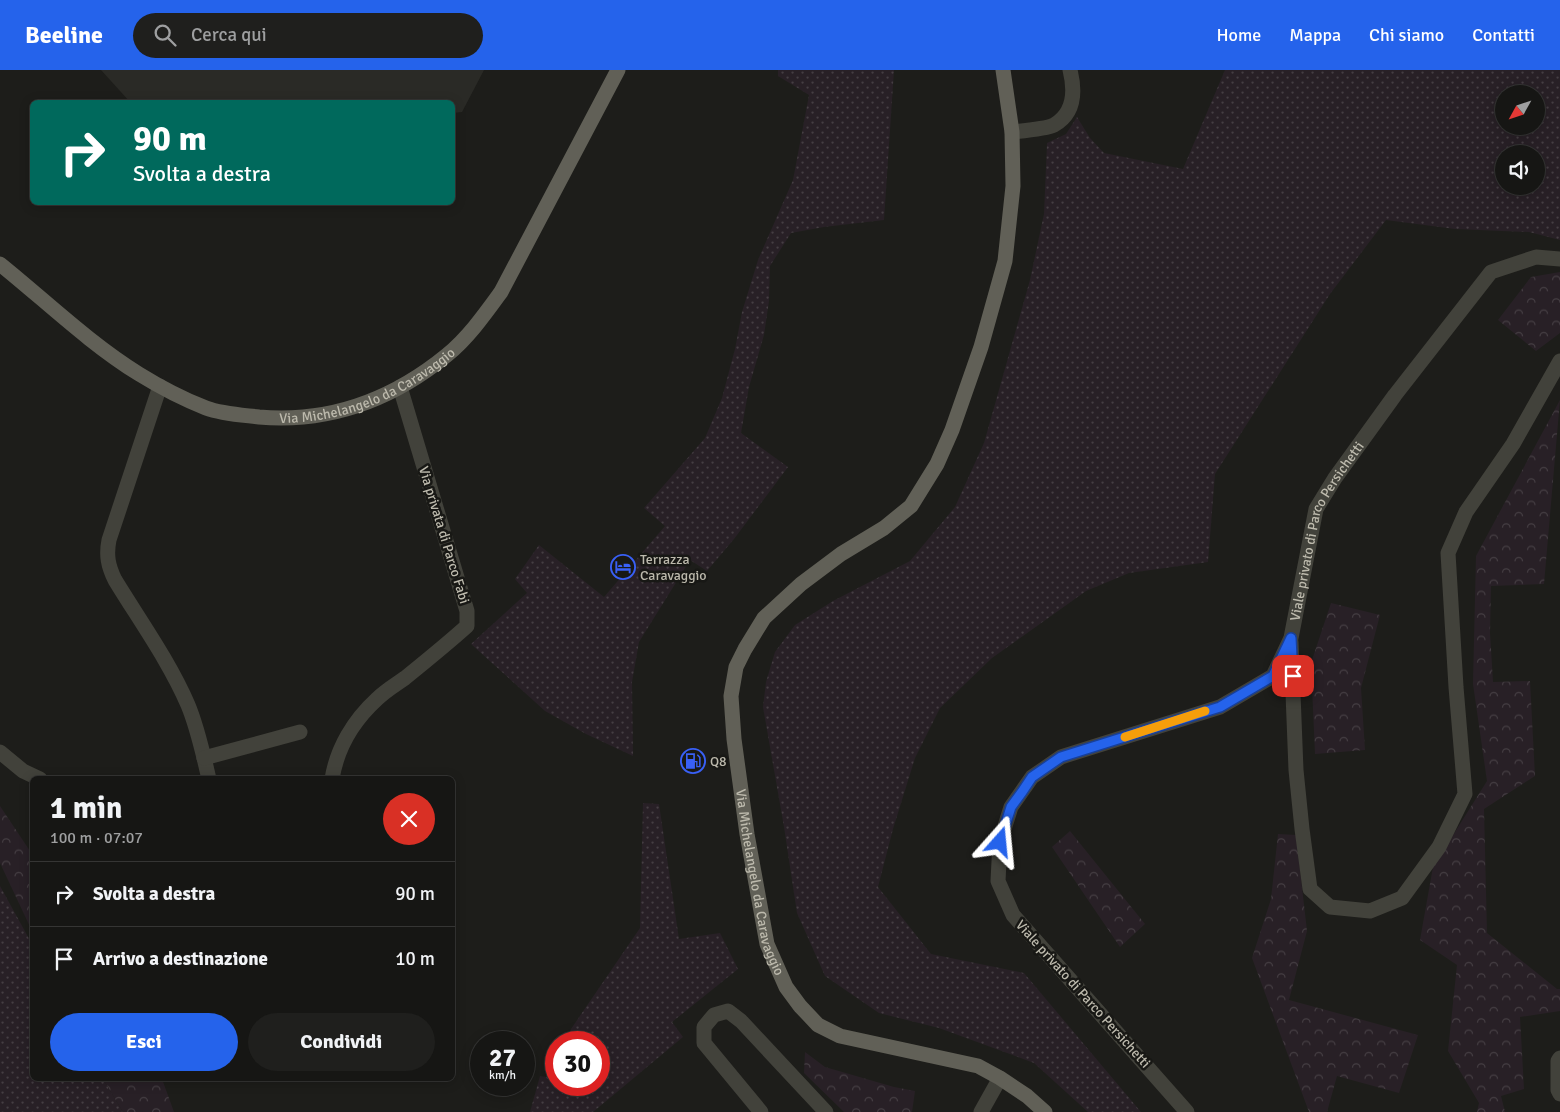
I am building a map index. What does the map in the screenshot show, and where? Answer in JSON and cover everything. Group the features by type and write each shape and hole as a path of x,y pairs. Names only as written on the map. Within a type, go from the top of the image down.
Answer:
{"main road":[{"name":"Via Michelangelo da Caravaggio","path":"0,264 107,352 140,375 208,408 244,416 281,419 352,409 420,376 449,354 476,325 501,292 618,70"},
{"name":"Via Michelangelo da Caravaggio","path":"1003,70 1012,132 1013,186 1005,261 981,347 952,430 937,464 911,506 884,528 841,554 801,584 764,618 745,648 736,667 731,696 734,740 747,834 766,934 776,966 786,987 800,1006 818,1025 840,1036 978,1066 1027,1096 1045,1112"}],"street":[{"path":"1012,132 1053,125 1066,114 1074,96 1070,70"},
{"name":"Viale privato di Parco Persichetti","path":"1187,1112 1013,915 998,881 1000,842 1011,807 1032,777 1061,757 1220,707 1273,676 1291,638 1316,509 1335,478 1490,272 1536,258 1560,259"},
{"path":"1291,638 1296,770 1310,889 1330,907 1370,911 1402,898 1439,847 1465,794 1448,553 1466,512 1513,444 1560,361"},
{"path":"160,386 106,552 115,580 172,670 189,706 201,741 207,776"},
{"name":"Via privata di Parco Fabi","path":"333,776 338,753 349,732 362,714 378,698 467,626 467,611 400,387"},
{"path":"204,758 300,732"},
{"path":"0,752 23,772 33,776"},
{"path":"761,1112 704,1043 704,1027 714,1015 728,1011 741,1021 826,1112"},
{"path":"1560,1058 1558,1061 1558,1090 1560,1094"},
{"path":"981,1112 1000,1078"}],"shaded area":[{"path":"101,70 484,70 462,112 455,113 455,100 128,100"}],"green space":[{"path":"778,70 894,70 884,220 791,233 770,266 769,301 764,335 749,387 741,433 788,467 734,539 707,571 690,560 639,642 632,682 633,756 586,734 545,711 471,644 527,593 515,579 539,545 604,597 665,526 644,508 705,438 722,398 735,349 742,312 758,260 793,180 809,95 778,76"},
{"path":"1225,70 1560,70 1560,240 1529,232 1455,229 1386,220 1330,294 1215,474 1208,562 1129,573 1086,591 992,658 940,708 915,758 893,829 878,887 931,954 1024,973 1141,1112 1088,1112 1034,1063 939,1028 879,1013 825,976 797,913 763,707 766,682 775,652 795,625 833,601 910,561 955,507 984,443 1030,280 1044,214 1047,143 1066,134 1077,117 1090,138 1104,153 1183,169"},
{"path":"1560,272 1560,333 1536,351 1498,320 1531,277"},
{"path":"1560,400 1544,584 1491,586 1490,633 1493,682 1530,681 1535,776 1484,809 1487,933 1557,989 1560,989 1560,1011 1520,1017 1524,1089 1501,1096 1505,1112 1477,1112 1479,1103 1448,1051 1457,965 1420,940 1433,867 1487,781 1473,684 1476,556"},
{"path":"1331,603 1380,615 1361,688 1365,750 1315,754 1311,663"},
{"path":"643,803 659,804 679,939 720,933 738,969 672,1022 683,1037 593,1112 530,1112 540,1076 545,1077 545,1096 610,1096 610,1031 570,1031 640,928"},
{"path":"0,806 30,851 30,927 0,863"},
{"path":"1070,831 1145,924 1120,947 1052,847"},
{"path":"1278,834 1296,835 1307,931 1289,1000 1418,1035 1399,1093 1337,1076 1327,1112 1309,1112 1252,958 1271,899"},
{"path":"0,886 30,940 30,1081 104,1081 123,1112 0,1112"},
{"path":"805,1052 825,1067 894,1087 915,1091 912,1112 844,1112 804,1073"},
{"path":"104,1081 163,1081 174,1112 123,1112"}],"slow traffic":[{"path":"1125,737 1205,711"}],"place":[{"name":"Terrazza Caravaggio","path":"623,567"},
{"name":"Q8","path":"693,761"}],"route":[{"path":"1000,842 1011,807 1032,777 1061,757 1220,707 1273,676 1291,638 1293,676"}]}
